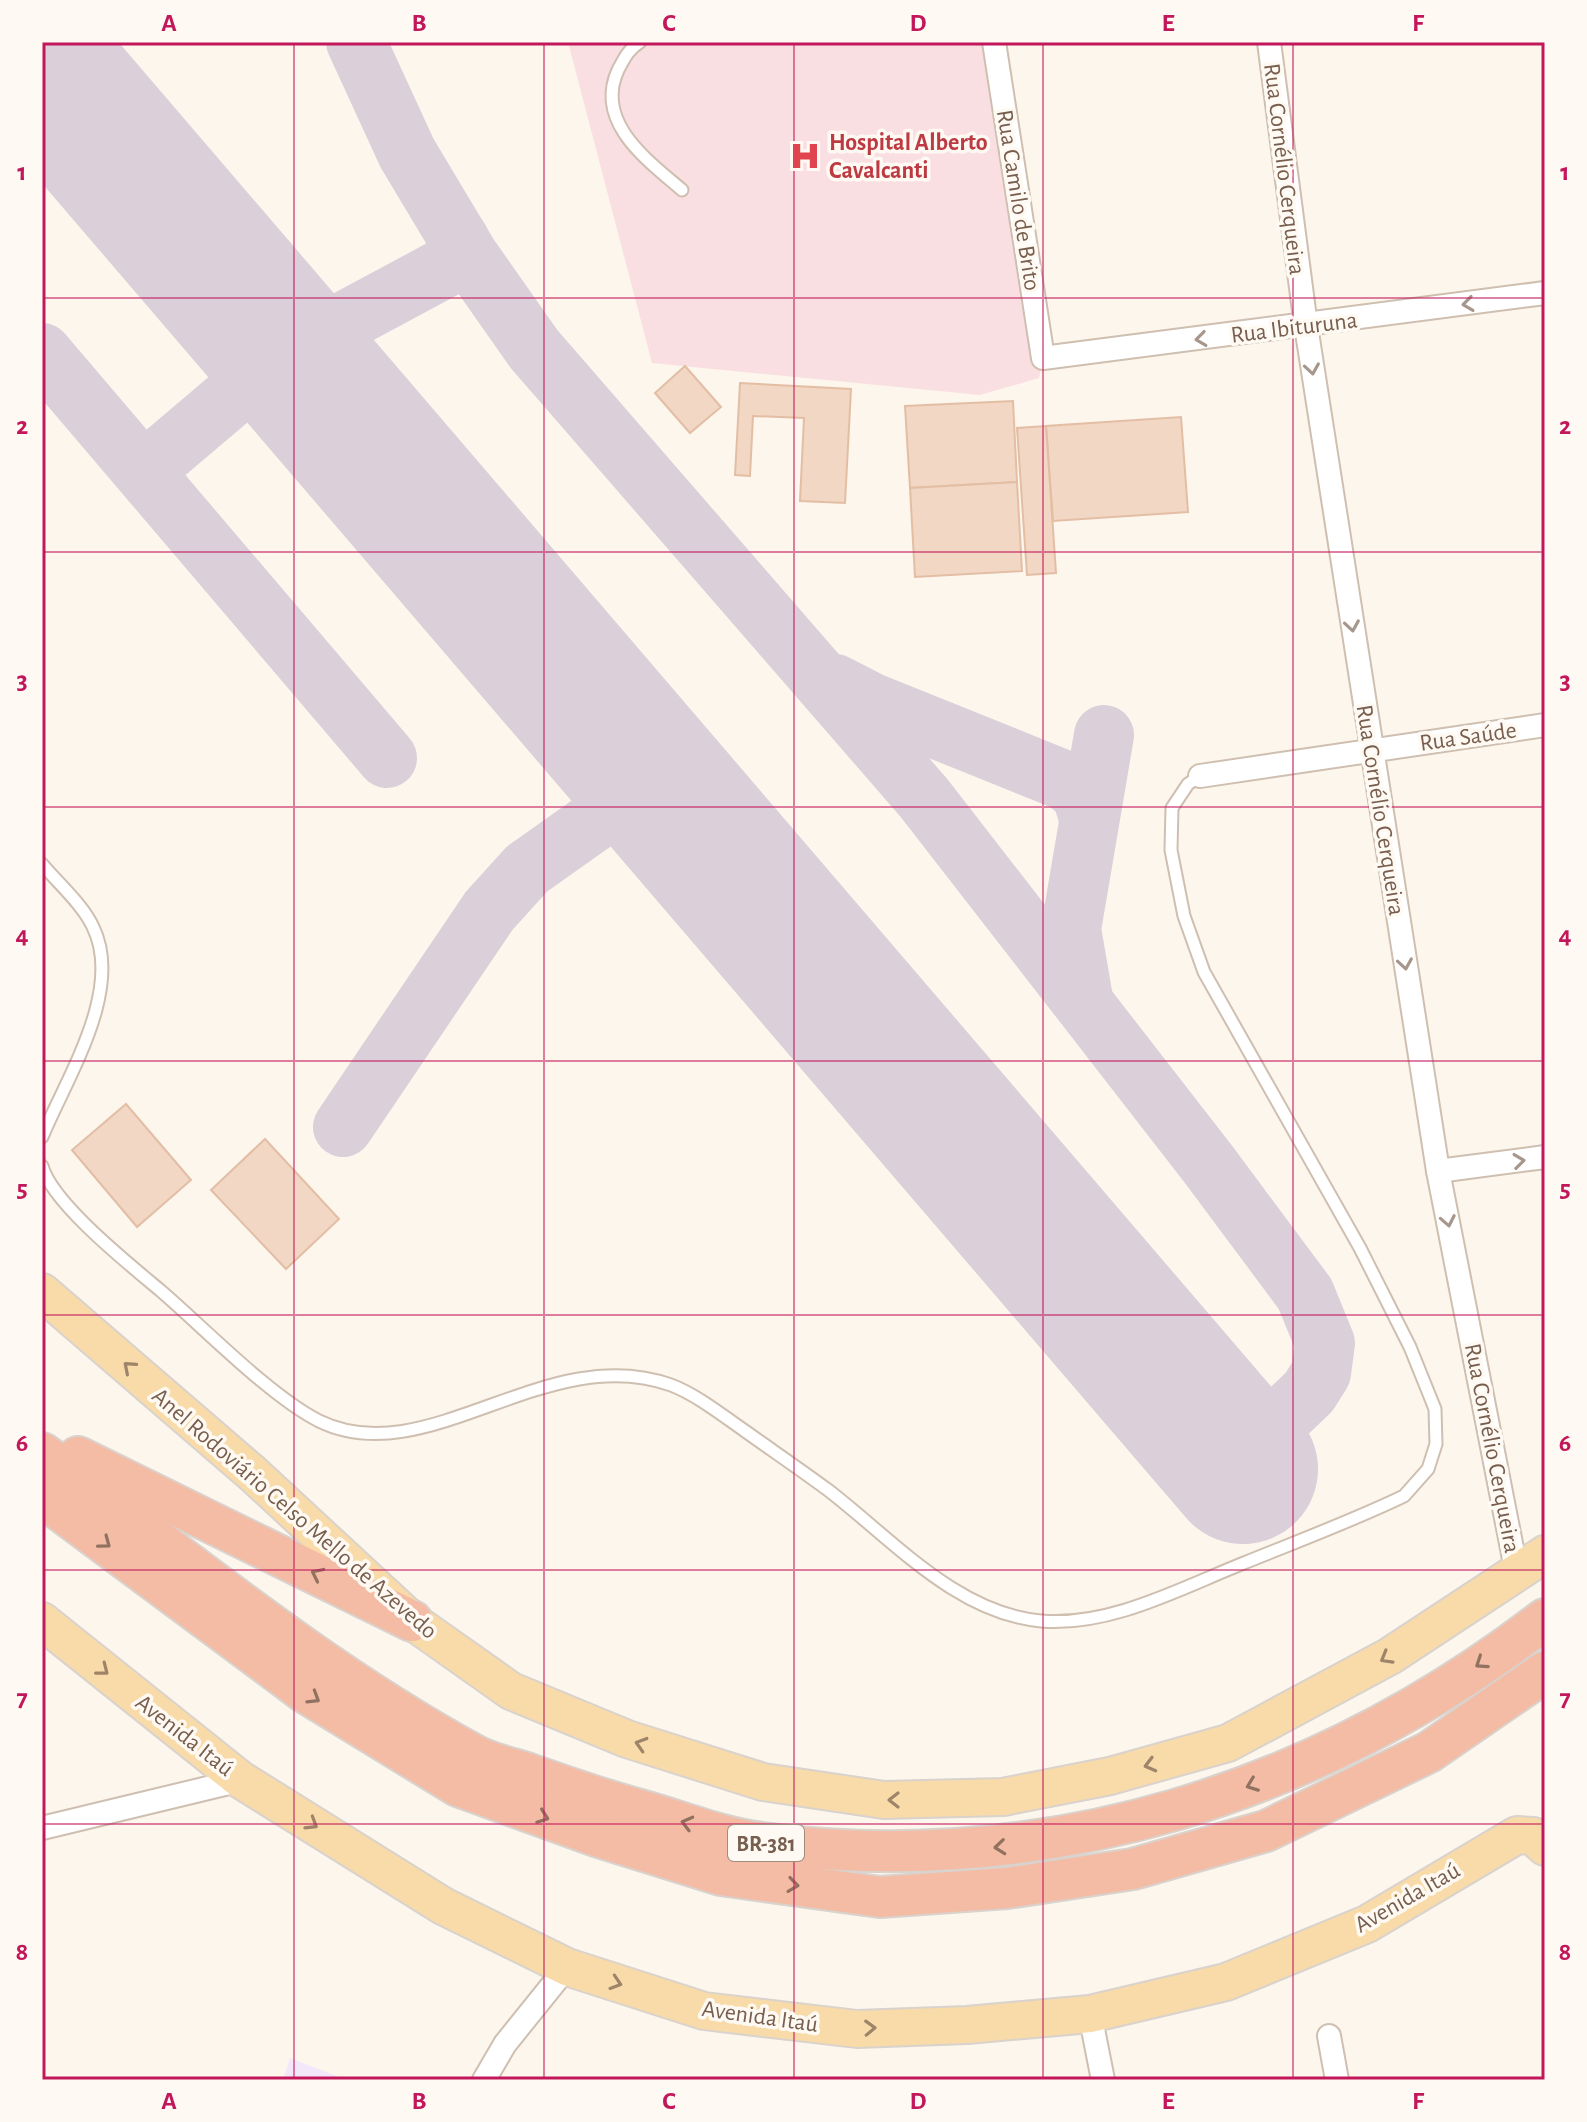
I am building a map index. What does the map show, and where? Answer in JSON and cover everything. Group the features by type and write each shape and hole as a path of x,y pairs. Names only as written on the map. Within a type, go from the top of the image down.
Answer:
{"highway":[{"path":"42,1439 412,1621"},
{"name":"BR-381","path":"42,1453 333,1668 478,1757 611,1802 758,1843 886,1851 998,1848 1123,1827 1254,1785 1401,1714 1545,1619"},
{"name":"BR-381","path":"42,1497 306,1693 458,1786 599,1837 721,1875 880,1897 1007,1888 1133,1869 1266,1831 1429,1752 1545,1672"}],"main road":[{"name":"Anel Rodoviário Celso Mello de Azevedo","path":"42,1292 252,1473 412,1621 511,1691 627,1739 763,1782 884,1800 1003,1797 1110,1776 1228,1743 1390,1656 1531,1564"},
{"name":"Avenida Itaú","path":"42,1621 241,1780 443,1906 567,1967 704,2011 857,2029 967,2025 1090,2014 1226,1982 1367,1924 1517,1835 1533,1836 1545,1847"}],"street":[{"name":"Rua Camilo de Brito","path":"994,42 1043,358"},
{"name":"Rua Cornélio Cerqueira","path":"1269,42 1306,326 1438,1171 1531,1564"},
{"name":"Rua Ibituruna","path":"1043,358 1545,293"},
{"name":"Rua Saúde","path":"1200,776 1545,725"},
{"path":"1438,1171 1545,1157"},
{"path":"42,1828 241,1780"},
{"path":"484,2080 505,2044 567,1967"},
{"path":"1090,2014 1103,2080"},
{"path":"1329,2036 1337,2080"}],"lane":[{"path":"640,42 628,50 611,87 615,117 639,153 682,190"},
{"path":"42,1166 45,1178 63,1200 123,1259 276,1390 319,1421 376,1437 404,1433 558,1381 611,1376 670,1385 717,1411 828,1490 959,1594 1039,1621 1087,1619 1137,1605 1404,1496 1428,1469 1436,1444 1435,1409 1410,1347 1360,1248 1204,972 1184,916 1171,850 1172,808 1188,784 1200,776"},
{"path":"42,864 93,925 105,968 101,1000 42,1137"}],"shaded area":[{"name":"Hospital Alberto Cavalcanti","path":"568,42 994,42 1043,358 1039,378 980,395 652,363"},
{"path":"290,2058 347,2080 283,2080"}],"building":[{"path":"685,366 721,407 690,433 655,393"},
{"path":"740,383 851,389 845,503 800,501 804,418 753,416 750,476 735,475"},
{"path":"1013,401 1017,482 910,488 905,406"},
{"path":"1181,417 1188,512 1053,521 1046,426"},
{"path":"1046,426 1056,573 1027,575 1017,428"},
{"path":"1017,482 1022,571 915,577 910,488"},
{"path":"126,1104 191,1180 137,1227 72,1150"},
{"path":"265,1139 339,1219 286,1269 211,1190"}],"taxiway":[{"path":"356,42 407,153 468,255 534,349 924,798 1209,1165 1305,1294 1325,1343 1321,1373 1309,1392 1265,1434 1230,1454"},
{"path":"272,336 287,341 312,339 446,267 454,256 459,239"},
{"path":"132,458 144,462 157,460 263,370 267,353 264,327"},
{"path":"42,353 387,758"},
{"path":"835,684 870,702 1066,781 1082,795 1089,818"},
{"path":"1083,999 1071,929 1104,735"},
{"path":"343,1127 489,911 527,869 630,796 639,765"}],"runway":[{"path":"42,68 1243,1469"}],"place":[{"name":"Hospital Alberto Cavalcanti","path":"805,156"}]}
